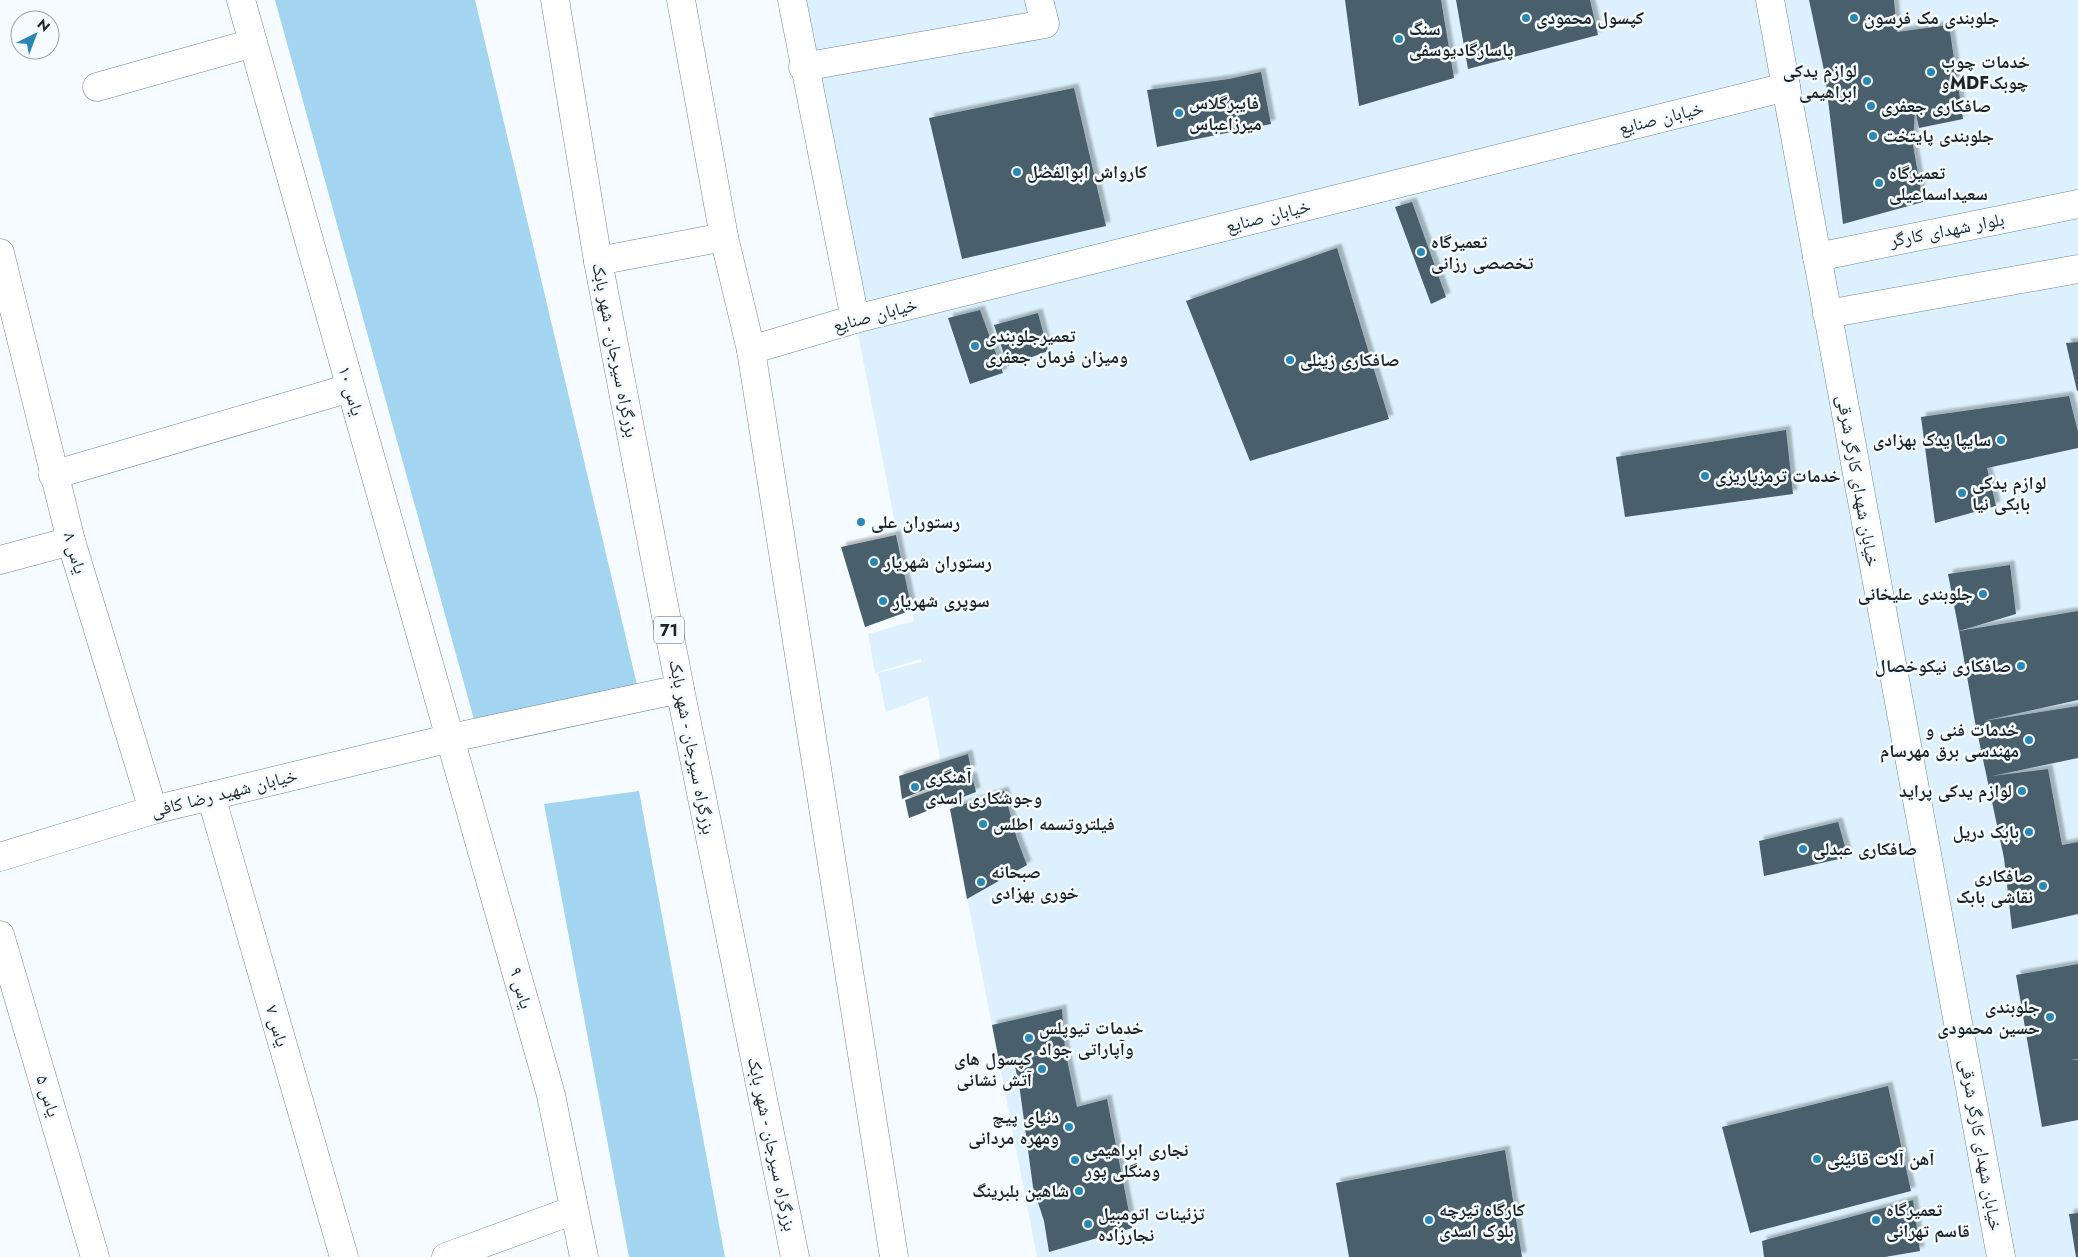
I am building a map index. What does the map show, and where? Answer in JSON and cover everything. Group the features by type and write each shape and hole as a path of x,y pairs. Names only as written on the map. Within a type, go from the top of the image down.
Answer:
{"main road":[{"name":"یاس ۱۰","path":"241,0 451,738"},
{"name":"بزرگراه سیرجان - شهر بابک","path":"555,0 598,261 680,688 795,1257"},
{"path":"680,0 724,237 751,350 894,1257"},
{"path":"792,0 855,319"},
{"path":"804,67 1045,24 1040,0"},
{"name":"خیابان شهدای کارگر شرقی","path":"1770,0 2001,1257"},
{"path":"97,88 253,43"},
{"name":"خیابان صنایع","path":"751,350 855,319 1786,87"},
{"name":"بلوار شهدای کارگر","path":"1817,257 2078,204"},
{"path":"598,261 724,237"},
{"name":"یاس ۸","path":"0,253 11,292 53,475 71,541 153,810"},
{"path":"1827,314 2078,269"},
{"path":"53,475 350,388"},
{"path":"0,560 71,541"},
{"name":"خیابان شهید رضا کافی","path":"0,857 153,810 451,738 680,688"},
{"name":"یاس ۹","path":"451,738 551,1095 582,1248"},
{"name":"یاس ۷","path":"211,796 344,1257"},
{"name":"یاس ۵","path":"0,935 96,1257"},
{"path":"446,1257 574,1210"}],"shaded area":[{"path":"275,0 475,0 638,689 475,723"},
{"path":"793,0 2078,0 2078,1257 1037,1257 928,696 886,712 878,673 921,662 921,659 875,673 868,634 914,621"},
{"path":"639,791 725,1257 629,1257 544,804"}],"building":[{"name":"سنگ پاسارگادیوسفی","path":"1345,0 1441,0 1454,78 1359,106"},
{"name":"کپسول محمودی","path":"1456,0 1590,0 1598,35 1468,69"},
{"path":"1809,0 1894,0 1897,32 1949,25 1963,119 1919,128 1915,109 1913,145 1923,202 1843,224 1825,75"},
{"path":"1261,72 1271,124 1157,147 1147,90 1229,79"},
{"name":"کارواش ابوالفضل","path":"1074,88 1106,226 962,259 929,118"},
{"name":"تعمیرگاه تخصصی رزانی","path":"1412,202 1446,297 1431,304 1395,207"},
{"name":"صافکاری زینلی","path":"1337,248 1389,419 1250,461 1186,301"},
{"name":"تعمیرجلوبندی ومیزان فرمان جعفری","path":"980,310 1003,373 970,384 948,318"},
{"path":"1038,313 1048,351 1008,366 994,325"},
{"path":"2078,342 2078,391 2077,391 2066,343"},
{"name":"سایپا یدک بهزادی","path":"2069,396 2078,432 2078,448 1987,468 1996,506 1935,523 1921,417"},
{"name":"خدمات ترمزپاریزی","path":"1786,430 1793,494 1625,517 1616,457"},
{"path":"896,535 912,610 865,627 841,547"},
{"name":"جلوبندی علیخانی","path":"2010,565 2016,614 1959,631 1948,574"},
{"path":"2078,611 2078,700 1983,721 2078,706 2078,758 1992,776 2048,769 2062,845 2078,842 2078,914 2012,929 2004,858 1975,722 1959,631"},
{"name":"آهنگری وجوشکاری اسدی","path":"968,754 971,770 902,799 899,776"},
{"path":"972,776 976,792 909,818 905,800"},
{"path":"1004,791 1017,839 1027,865 967,899 950,809"},
{"name":"صافکاری عبدلی","path":"1838,822 1848,857 1764,876 1759,841"},
{"name":"جلوبندی حسین محمودی","path":"2078,964 2078,1059 2071,1060 2078,1060 2078,1120 2042,1127 2016,975"},
{"path":"1062,1009 1065,1050 1077,1107 1107,1099 1132,1228 1049,1252 1044,1221 1033,1187 1014,1061 1049,1053 999,1061 992,1025"},
{"name":"آهن آلات قائینی","path":"1888,1086 1911,1191 1750,1233 1722,1127"},
{"name":"کارگاه تیرچه بلوک اسدی","path":"1505,1150 1522,1257 1349,1257 1336,1183"},
{"name":"تعمیرگاه قاسم تهرانی","path":"1913,1200 1920,1251 1885,1257 1764,1257 1762,1241"},
{"path":"2078,1213 2078,1257 2076,1257 2069,1214"}],"place":[{"name":"کپسول محمودی","path":"1526,18"},
{"name":"جلوبندی مک فرسون","path":"1854,18"},
{"name":"سنگ پاسارگادیوسفی","path":"1399,39"},
{"name":"خدمات چوب وMDFچوبک","path":"1931,72"},
{"name":"لوازم یدکی ابراهیمی","path":"1867,81"},
{"name":"صافکاری جعفری","path":"1871,106"},
{"name":"فایبرگلاس میرزاعباس","path":"1179,113"},
{"name":"جلوبندی پایتخت","path":"1873,136"},
{"name":"کارواش ابوالفضل","path":"1017,172"},
{"name":"تعمیرگاه سعیداسماعیلی","path":"1879,183"},
{"name":"تعمیرگاه تخصصی رزانی","path":"1421,252"},
{"name":"تعمیرجلوبندی ومیزان فرمان جعفری","path":"975,346"},
{"name":"صافکاری زینلی","path":"1290,360"},
{"name":"سایپا یدک بهزادی","path":"2001,440"},
{"name":"خدمات ترمزپاریزی","path":"1705,476"},
{"name":"لوازم یدکی بابکی نیا","path":"1962,493"},
{"name":"رستوران علی","path":"861,522"},
{"name":"رستوران شهریار","path":"874,562"},
{"name":"جلوبندی علیخانی","path":"1983,594"},
{"name":"سوپری شهریار","path":"883,601"},
{"name":"صافکاری نیکوخصال","path":"2021,666"},
{"name":"خدمات فنی و مهندسی برق مهرسام","path":"2029,740"},
{"name":"آهنگری وجوشکاری اسدی","path":"915,787"},
{"name":"لوازم یدکی پراید","path":"2022,791"},
{"name":"فیلتروتسمه اطلس","path":"983,824"},
{"name":"بابک دریل","path":"2029,832"},
{"name":"صافکاری عبدلی","path":"1803,849"},
{"name":"صبحانه خوری بهزادی","path":"981,882"},
{"name":"صافکاری نقاشی بابک","path":"2043,886"},
{"name":"جلوبندی حسین محمودی","path":"2050,1017"},
{"name":"خدمات تیوپلس وآپاراتی جواد","path":"1029,1038"},
{"name":"کپسول های آتش نشانی","path":"1042,1069"},
{"name":"دنیای پیچ ومهره مردانی","path":"1069,1127"},
{"name":"آهن آلات قائینی","path":"1817,1159"},
{"name":"نجاری ابراهیمی ومنگلی پور","path":"1075,1160"},
{"name":"شاهین بلبرینگ","path":"1079,1191"},
{"name":"کارگاه تیرچه بلوک اسدی","path":"1429,1220"},
{"name":"تعمیرگاه قاسم تهرانی","path":"1876,1220"},
{"name":"تزئینات اتومبیل نجارزاده","path":"1088,1224"}]}
